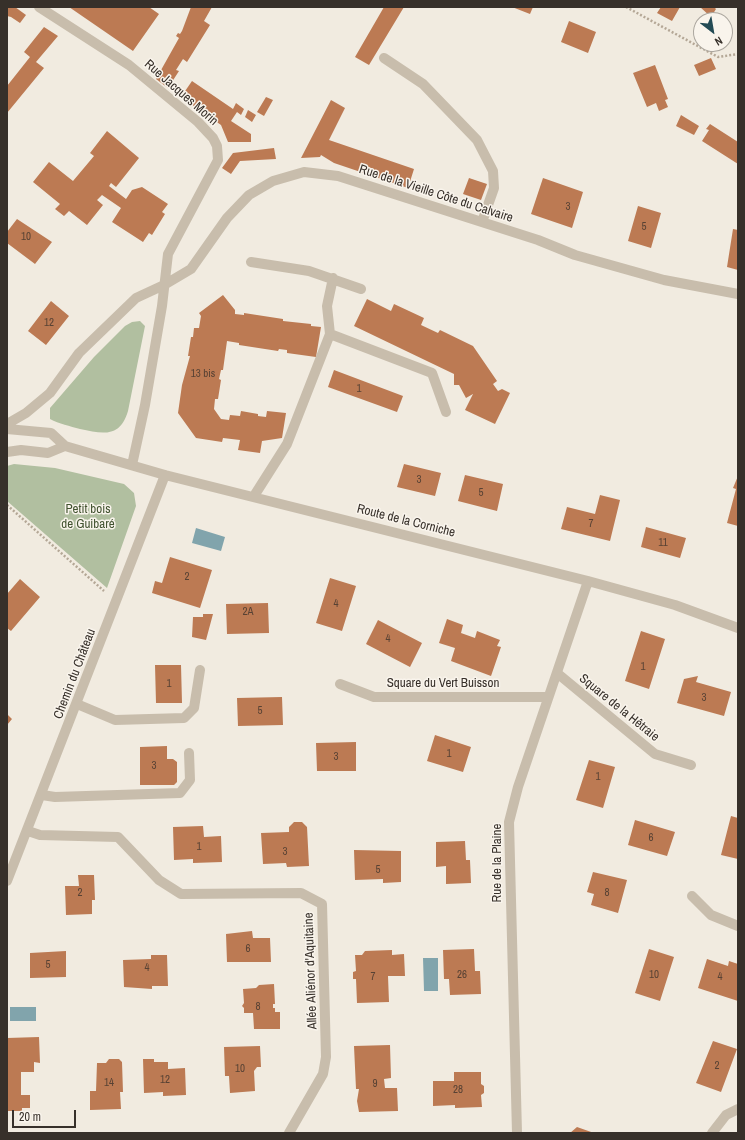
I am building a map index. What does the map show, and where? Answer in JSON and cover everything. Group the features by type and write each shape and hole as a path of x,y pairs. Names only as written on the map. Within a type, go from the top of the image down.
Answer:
{"street":[{"name":"Rue Jacques Morin","path":"39,7 129,65 198,122 213,138 217,146 218,160 168,254 145,405 132,465"},
{"path":"384,58 423,84 477,140 493,171 494,188 482,222"},
{"name":"Rue de la Vieille Côte du Calvaire","path":"164,285 191,269 227,218 249,195 273,181 304,172 338,176 538,240 575,255 664,280 738,294"},
{"path":"251,262 309,271 333,278 360,289"},
{"path":"254,496 287,444 330,334 327,306 333,278"},
{"path":"7,424 26,413 50,393 79,353 136,298 164,285"},
{"path":"330,334 432,372 446,412"},
{"name":"Route de la Corniche","path":"7,429 51,433 65,446 165,475 254,496 588,581 675,605 738,628"},
{"path":"7,452 21,450 48,453 65,446"},
{"name":"Chemin du Château","path":"7,881 28,831 165,475"},
{"name":"Rue de la Plaine","path":"517,1133 510,822 518,787 588,581"},
{"path":"77,704 115,720 184,718 194,708 200,670"},
{"name":"Square de la Hêtraie","path":"557,673 655,754 691,764"},
{"name":"Square du Vert Buisson","path":"340,684 374,697 548,697"},
{"path":"42,795 55,797 180,793 190,780 189,753"},
{"name":"Allée Aliénor d'Aquitaine","path":"28,831 40,834 118,837 159,880 180,894 301,893 322,904 326,1057 323,1074 289,1133"},
{"path":"692,896 711,915 738,926"},
{"path":"712,1133 726,1115 738,1109"}],"path":[{"path":"626,7 718,57 738,54"},
{"path":"7,505 109,595"}],"green space":[{"path":"140,321 145,326 128,411 125,420 120,426 115,430 103,433 80,429 50,419 50,408 94,357 125,326 132,322"},
{"name":"Petit bois de Guibaré","path":"14,464 55,468 124,484 134,493 136,506 107,588 7,501 7,466"}],"water":[{"path":"196,528 225,537 221,551 192,543"},
{"path":"423,958 438,958 438,991 424,991"},
{"path":"10,1007 36,1007 36,1021 10,1021"}],"building":[{"path":"7,7 15,7 26,15 20,23 7,16"},
{"path":"69,7 149,7 159,14 133,51"},
{"path":"191,7 212,7 204,21 210,25 187,62 183,59 176,70 179,71 168,88 156,79 179,38 176,36 182,31"},
{"path":"384,7 404,7 369,65 355,57"},
{"path":"512,7 533,7 530,14"},
{"path":"661,7 680,7 672,21 657,13"},
{"path":"700,7 714,7 716,9 714,12 706,12"},
{"path":"569,21 596,32 588,53 561,42"},
{"path":"44,27 58,36 36,62 44,68 7,113 7,86 30,57 24,52"},
{"path":"711,58 716,69 699,76 694,65"},
{"path":"655,65 668,99 665,100 668,107 659,111 656,103 647,107 633,73"},
{"path":"192,81 233,109 236,103 244,109 241,115 237,112 231,121 251,134 251,142 228,142 221,125 181,97"},
{"path":"266,97 273,100 264,116 257,112"},
{"path":"331,100 345,108 329,140 414,169 408,188 334,163 321,155 320,157 301,158"},
{"path":"248,110 256,115 252,122 245,117"},
{"path":"681,115 699,126 694,135 676,126"},
{"path":"710,124 738,142 738,164 702,141 709,130 706,129"},
{"path":"107,131 139,158 116,187 111,183 109,186 126,199 132,190 142,187 168,204 162,212 165,214 152,235 149,233 143,242 112,222 121,208 102,195 97,200 103,205 87,225 69,211 64,216 55,209 60,204 33,182 49,162 73,181 94,156 90,153"},
{"path":"274,148 276,159 240,161 231,174 222,168 233,153"},
{"path":"469,178 487,184 481,200 463,194"},
{"path":"543,178 583,192 572,228 531,214"},
{"path":"638,206 661,213 651,248 628,241"},
{"path":"17,219 52,242 35,264 7,243 7,232"},
{"path":"733,229 738,230 738,270 727,267"},
{"path":"223,295 235,310 235,314 244,315 244,313 321,327 316,357 287,353 287,350 279,349 278,351 239,345 239,343 227,341 223,370 221,370 219,379 221,380 218,399 215,399 214,409 221,419 229,420 230,415 240,416 241,411 266,417 267,411 286,413 282,438 262,441 260,453 238,450 240,440 223,438 222,442 196,438 178,413 182,385 190,356 188,356 191,337 193,337 194,328 199,328 201,316 199,313"},
{"path":"367,299 391,311 394,304 424,318 421,325 438,333 440,330 473,346 497,381 493,384 498,391 502,389 510,393 495,424 465,410 473,394 466,398 459,385 454,385 454,374 354,326"},
{"path":"51,301 69,316 46,345 28,331"},
{"path":"334,370 403,396 397,412 328,387"},
{"path":"404,464 441,473 435,496 397,487"},
{"path":"465,475 503,484 497,511 458,501"},
{"path":"738,476 738,526 727,523 736,489 733,488"},
{"path":"600,495 620,500 610,541 561,529 567,507 595,514"},
{"path":"646,527 686,538 680,558 641,547"},
{"path":"170,557 212,570 200,608 152,593 155,581 162,583"},
{"path":"330,578 356,586 342,631 316,623"},
{"path":"20,579 40,597 11,631 7,628 7,594"},
{"path":"268,603 269,633 227,634 226,604"},
{"path":"203,614 213,614 206,640 192,637 193,617 203,617"},
{"path":"447,619 463,625 461,633 475,638 477,631 500,640 497,646 501,647 491,676 451,661 455,648 439,643"},
{"path":"378,620 422,643 410,667 366,644"},
{"path":"641,631 665,639 649,689 625,681"},
{"path":"155,665 181,665 182,703 156,703"},
{"path":"698,676 696,682 731,692 724,716 677,703 684,679"},
{"path":"282,697 283,725 238,726 237,698"},
{"path":"7,714 12,719 7,725"},
{"path":"435,735 471,747 463,772 427,761"},
{"path":"356,742 356,771 317,771 316,743"},
{"path":"167,746 167,759 173,759 177,762 177,782 174,785 140,785 140,747"},
{"path":"589,760 615,767 603,808 576,800"},
{"path":"731,816 738,818 738,859 721,855"},
{"path":"635,820 675,832 667,856 628,845"},
{"path":"294,822 302,822 307,827 309,866 287,867 286,863 263,864 261,833 289,832 289,827"},
{"path":"203,826 204,837 221,836 222,862 193,863 193,859 174,860 173,827"},
{"path":"465,841 466,860 470,860 471,883 446,884 446,866 436,867 436,842"},
{"path":"354,850 401,851 401,882 383,883 383,879 355,880"},
{"path":"593,872 627,880 618,913 591,905 594,894 587,892"},
{"path":"78,875 94,875 95,900 92,900 92,914 66,915 65,886 79,886"},
{"path":"252,931 253,938 270,938 271,962 227,962 226,934"},
{"path":"474,949 475,971 480,971 481,994 450,995 449,979 444,979 443,950"},
{"path":"649,949 674,957 660,1001 635,993"},
{"path":"392,950 392,955 404,954 405,976 388,976 389,1002 357,1003 356,979 353,979 353,972 356,971 355,955 362,955 365,951"},
{"path":"66,951 66,977 30,978 30,953"},
{"path":"151,955 167,955 168,986 152,986 152,989 124,987 123,960 151,959"},
{"path":"707,959 728,966 729,961 738,964 738,1001 698,988"},
{"path":"274,984 275,1004 273,1004 273,1008 275,1008 275,1012 280,1012 280,1029 254,1029 253,1013 244,1013 244,1008 242,1006 244,1003 243,989 256,988 259,985"},
{"path":"39,1037 40,1063 34,1062 34,1072 21,1072 21,1095 30,1095 30,1108 22,1108 22,1111 7,1111 7,1038"},
{"path":"713,1041 737,1049 721,1092 696,1083"},
{"path":"390,1045 391,1078 384,1079 385,1088 397,1088 398,1111 359,1112 357,1101 359,1089 356,1089 354,1046"},
{"path":"260,1046 261,1067 257,1067 254,1071 255,1091 230,1093 229,1076 225,1076 224,1047"},
{"path":"109,1059 119,1059 122,1062 123,1092 120,1092 121,1109 90,1110 90,1091 96,1091 97,1063 106,1063"},
{"path":"143,1059 154,1059 154,1062 168,1062 168,1069 185,1068 186,1095 163,1096 163,1092 144,1093"},
{"path":"454,1072 481,1072 481,1084 484,1086 484,1093 481,1095 482,1107 455,1108 455,1105 433,1106 433,1081 454,1081"},
{"path":"577,1127 594,1133 570,1133"}]}
